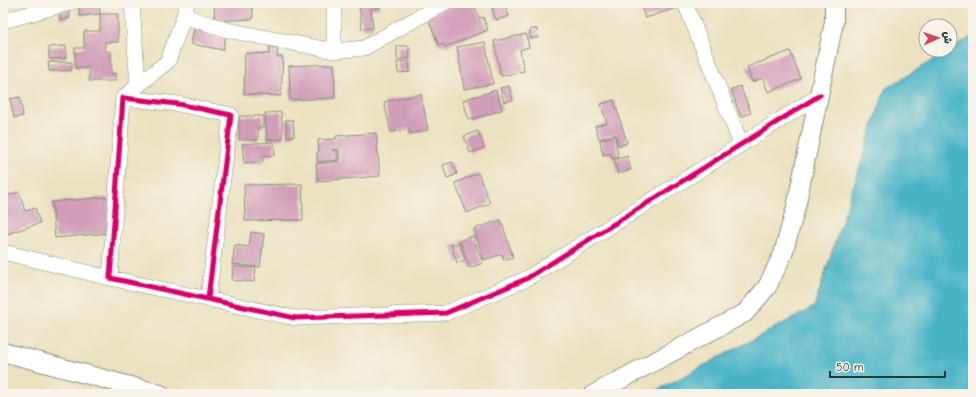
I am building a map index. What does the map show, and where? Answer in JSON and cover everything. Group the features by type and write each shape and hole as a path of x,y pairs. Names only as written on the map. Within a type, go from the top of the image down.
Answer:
{"street":[{"path":"3,21 69,3"},
{"path":"132,3 138,85"},
{"path":"334,3 334,51"},
{"path":"110,278 123,98 168,61 186,10 227,30 334,51 364,48 444,3"},
{"path":"685,3 741,144"},
{"path":"594,394 745,313 766,287 783,254 796,207 834,22 834,3"},
{"path":"3,252 110,278 295,318 446,313 526,278 820,95"},
{"path":"123,98 178,104 231,115 208,298"},
{"path":"3,352 160,394"}],"water":[{"path":"973,36 973,394 650,394 814,307 885,89 936,58 958,58 958,45"}],"building":[{"path":"99,3 100,14 80,16 78,5"},
{"path":"214,3 252,3 253,19 215,21"},
{"path":"359,3 379,3 380,8 371,9 373,28 362,29"},
{"path":"460,3 474,3 479,18 483,17 488,30 445,47 444,44 439,46 427,16"},
{"path":"640,3 683,3 683,6 645,18"},
{"path":"505,4 509,16 496,20 492,8"},
{"path":"69,10 70,18 60,20 59,12"},
{"path":"100,14 118,14 118,42 105,42 105,51 111,52 111,74 116,74 116,81 89,81 89,68 75,68 75,48 84,48 84,31 100,31"},
{"path":"194,28 226,34 223,50 191,44"},
{"path":"530,29 537,29 538,38 530,38"},
{"path":"526,34 529,47 520,50 524,71 501,76 494,41"},
{"path":"485,42 493,84 464,89 457,47"},
{"path":"66,46 66,58 49,59 49,47"},
{"path":"397,46 409,46 409,59 397,59"},
{"path":"269,47 278,47 277,57 283,57 281,96 244,94 245,53 269,54"},
{"path":"790,51 801,79 768,92 763,78 752,82 747,67"},
{"path":"409,61 410,72 398,73 397,62"},
{"path":"48,62 72,62 72,70 49,71"},
{"path":"334,64 335,98 290,100 289,66"},
{"path":"509,86 513,100 504,102 500,88"},
{"path":"740,86 751,113 741,117 731,90"},
{"path":"496,90 502,110 469,120 463,100"},
{"path":"421,94 428,130 410,134 409,129 391,132 384,102"},
{"path":"20,97 23,116 14,118 10,99"},
{"path":"614,100 627,143 619,146 615,134 599,139 595,126 607,123 601,104"},
{"path":"281,112 283,139 267,140 265,113"},
{"path":"239,116 263,116 263,127 258,127 258,140 239,140"},
{"path":"286,120 293,120 294,136 287,137"},
{"path":"478,131 484,148 470,153 464,136"},
{"path":"376,133 380,176 318,181 316,164 340,161 339,150 332,150 337,151 338,160 317,162 317,152 319,152 318,140 336,139 336,136"},
{"path":"615,136 618,157 612,159 610,153 603,155 600,140"},
{"path":"274,142 275,155 262,156 263,162 244,163 242,144"},
{"path":"627,156 631,170 618,174 614,160"},
{"path":"452,162 457,174 447,178 443,165"},
{"path":"478,173 490,203 467,213 455,183"},
{"path":"302,184 303,220 245,221 244,185"},
{"path":"19,192 25,211 35,208 40,223 4,235 3,197"},
{"path":"107,197 110,233 55,238 52,202"},
{"path":"501,220 513,257 504,260 502,254 484,260 474,229"},
{"path":"251,232 264,234 260,267 232,264 235,245 249,247"},
{"path":"473,236 483,263 470,268 460,241"},
{"path":"459,243 465,260 457,263 451,245"},
{"path":"233,266 256,268 254,282 232,280"}],"cycle path":[{"path":"208,298 231,115 178,104 123,98 110,278 295,318 446,313 526,279 820,95"}]}
